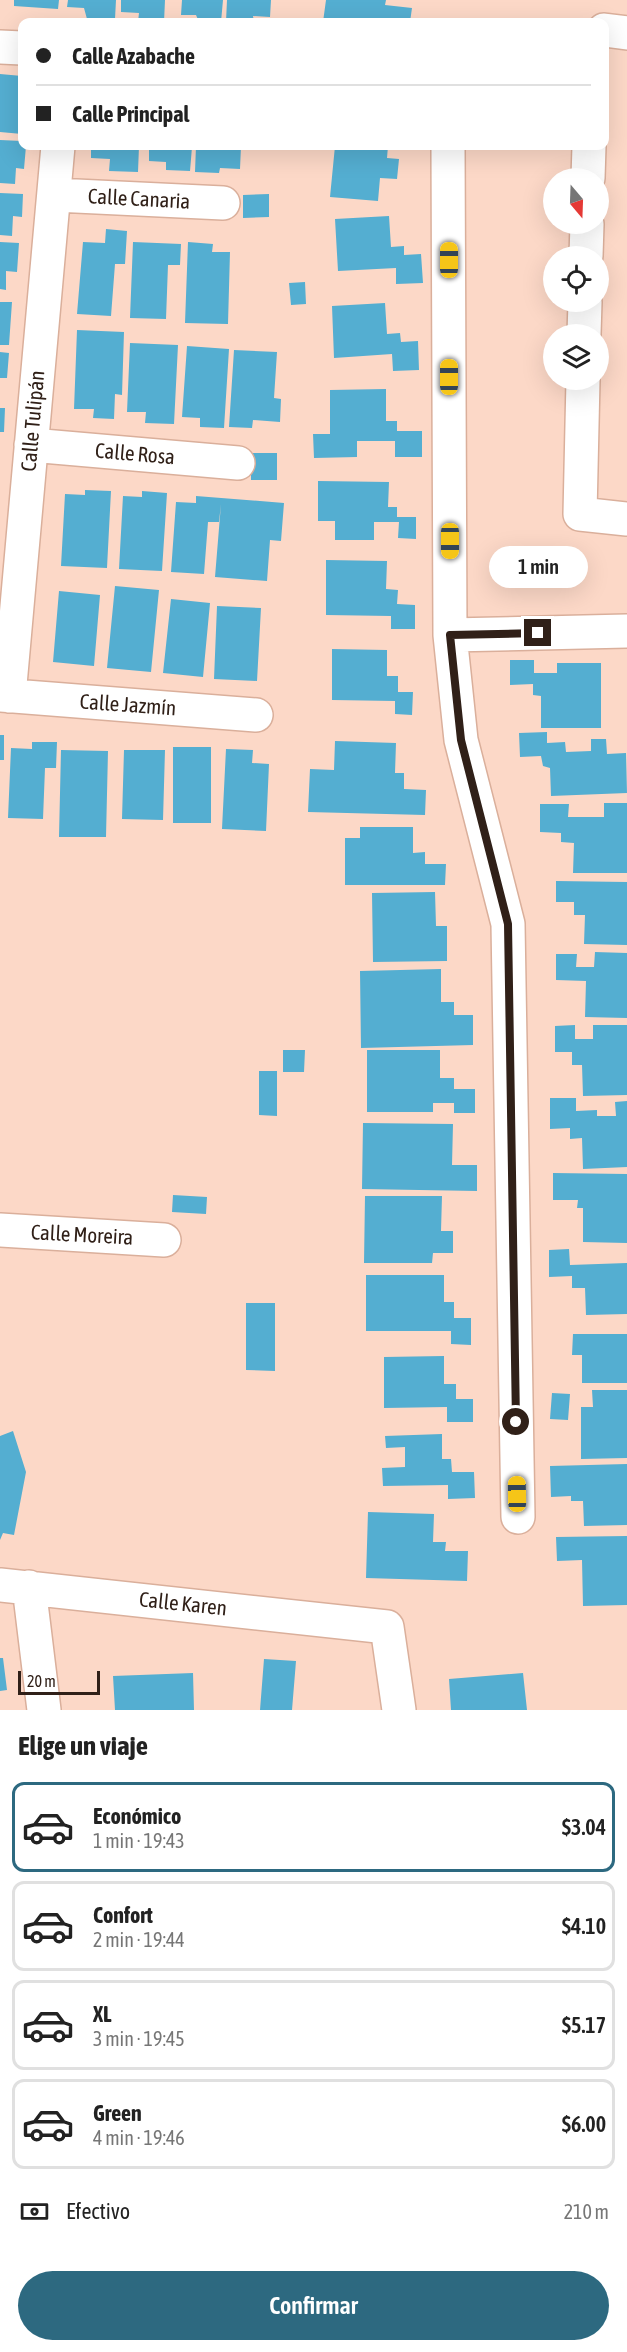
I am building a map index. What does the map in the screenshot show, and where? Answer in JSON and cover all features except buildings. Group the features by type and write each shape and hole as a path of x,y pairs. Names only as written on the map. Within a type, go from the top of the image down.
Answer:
{"street":[{"path":"609,31 627,33"},
{"path":"0,47 18,48"},
{"name":"Calle Tulipán","path":"5,696 58,150"},
{"path":"448,150 450,635 461,740 508,924 518,1517"},
{"path":"588,168 589,150"},
{"name":"Calle Canaria","path":"55,195 223,203"},
{"path":"583,390 580,514 627,519"},
{"name":"Calle Rosa","path":"31,445 238,463"},
{"path":"450,635 627,631"},
{"name":"Calle Jazmín","path":"5,696 256,715"},
{"name":"Calle Moreira","path":"0,1230 164,1240"},
{"path":"14,1586 44,1710"},
{"name":"Calle Karen","path":"14,1586 387,1627 399,1710"}],"route":[{"path":"516,1422 508,924 461,740 450,635 538,633"}]}
